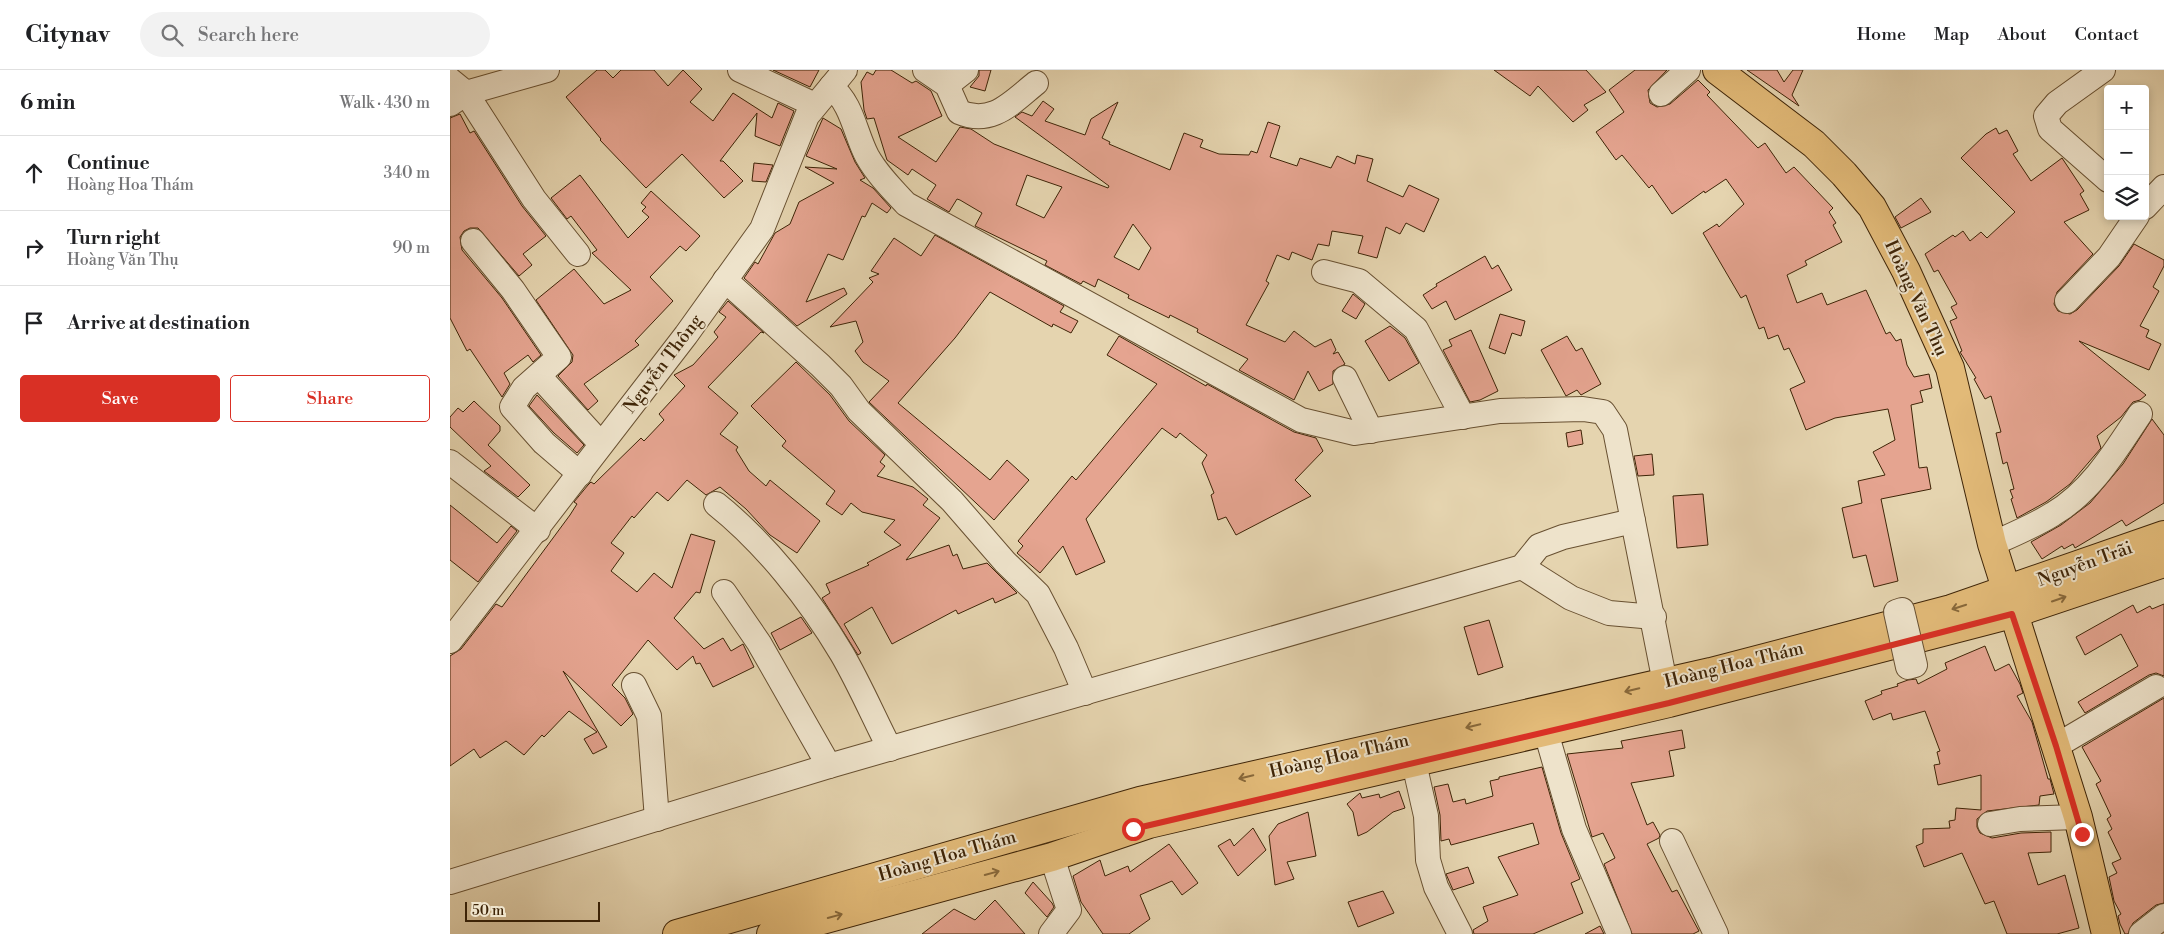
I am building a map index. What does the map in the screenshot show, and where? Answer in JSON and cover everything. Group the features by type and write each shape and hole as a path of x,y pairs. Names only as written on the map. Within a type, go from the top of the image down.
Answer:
{"main road":[{"name":"Hoàng Văn Thụ","path":"1717,70 1814,144 1844,174 1872,207 1906,270 1950,368 1992,544 2009,603 2078,817 2106,934"},
{"name":"Nguyễn Trãi","path":"2009,603 2164,535"},
{"name":"Nguyễn Trãi","path":"2009,603 2164,563"},
{"name":"Hoàng Hoa Thám","path":"771,934 1052,857 1149,824 1546,732 1667,693 2009,603"},
{"name":"Hoàng Hoa Thám","path":"677,934 1140,801 1667,693"}],"street":[{"path":"547,70 455,92 534,199 578,254"},
{"path":"740,70 815,105"},
{"path":"925,70 947,85 959,112 973,118 988,117 1010,104 1036,83"},
{"path":"947,85 966,70"},
{"path":"1661,94 1688,70"},
{"path":"2103,70 2057,102 2046,116 2050,129 2104,176"},
{"path":"838,78 837,92 852,117 867,156 884,182 906,204 1300,420 1355,433 1509,411 1583,409 1603,412 1615,430 1654,617 1667,693"},
{"name":"Nguyễn Thông","path":"450,641 538,530 601,444 686,335 762,229 807,116 838,78"},
{"path":"2149,203 2164,187"},
{"path":"2067,301 2109,257 2135,220"},
{"path":"473,241 513,290 559,357 520,392 512,407 544,443 580,474"},
{"path":"1324,272 1359,280 1416,329 1464,417"},
{"path":"726,280 841,386 859,411 952,501 1005,562 1038,594 1066,648 1085,693"},
{"path":"540,376 601,444"},
{"path":"1345,378 1370,431"},
{"path":"1992,544 2047,517 2076,497 2111,460 2140,414"},
{"path":"450,462 538,530"},
{"path":"716,504 739,523 812,606 843,656 890,749"},
{"path":"450,882 829,766 1522,566 1539,546 1563,537 1633,521"},
{"path":"1522,566 1571,598 1609,613 1654,617"},
{"path":"724,592 758,643 829,766"},
{"path":"634,685 649,716 657,819"},
{"path":"2056,746 2156,687"},
{"path":"1546,732 1574,829 1619,934"},
{"path":"1414,763 1426,816 1428,860 1436,887 1460,934"},
{"path":"1990,824 2020,819 2078,817"},
{"path":"1672,841 1716,934"},
{"path":"1051,934 1069,910 1052,857"},
{"path":"2141,934 2164,916"}],"building":[{"path":"597,70 605,70 613,78 621,70 654,70 668,86 683,70 702,89 690,102 713,121 733,93 772,118 778,103 794,111 780,146 755,136 757,113 720,161 723,161 743,181 724,198 682,154 646,188 600,140 566,97"},
{"path":"773,70 819,70 810,87"},
{"path":"876,70 891,70 912,83 916,81 931,91 942,116 898,137 936,162 960,127 971,129 994,144 1108,188 1109,186 1015,117 1022,112 1032,116 1043,101 1054,109 1045,121 1085,135 1091,119 1118,102 1102,138 1110,142 1109,144 1170,170 1184,133 1203,140 1200,147 1219,154 1249,155 1251,151 1257,153 1268,122 1280,126 1270,157 1297,166 1300,158 1331,168 1337,156 1355,164 1357,155 1373,159 1367,181 1403,197 1409,185 1439,199 1424,232 1406,223 1400,234 1386,227 1377,258 1358,253 1363,236 1332,231 1329,246 1318,244 1312,260 1292,252 1289,260 1277,255 1266,281 1269,283 1246,325 1285,342 1294,331 1315,347 1331,339 1336,350 1333,354 1338,352 1345,364 1333,371 1333,384 1319,391 1308,371 1294,400 1239,370 1248,359 1197,332 1198,329 1170,315 1169,318 1128,298 1129,295 1098,279 1095,287 1083,281 1081,284 1045,265 1047,261 975,226 982,213 960,200 957,199 949,212 927,199 936,185 912,169 908,175 887,160 874,118 867,119 864,110 861,82 867,72 873,75","holes":["1027,175 1062,187 1044,218 1016,205","1133,224 1151,248 1139,270 1114,257"]},
{"path":"979,70 991,70 985,91 970,87 979,76"},
{"path":"1494,70 1586,70 1606,92 1584,105 1588,110 1573,122 1538,86 1530,96"},
{"path":"1635,70 1667,70 1648,90 1650,103 1657,107 1670,104 1698,80 1710,92 1707,95 1758,148 1765,143 1786,173 1794,167 1833,208 1829,212 1836,223 1833,225 1842,242 1805,261 1807,265 1787,275 1797,303 1822,293 1827,305 1866,290 1886,334 1890,332 1896,341 1901,339 1907,365 1914,377 1929,374 1932,388 1920,391 1923,402 1911,405 1919,468 1927,467 1931,489 1881,499 1898,581 1874,587 1866,555 1853,558 1842,508 1862,503 1858,481 1885,475 1873,452 1895,440 1888,409 1835,418 1806,430 1790,389 1805,382 1789,348 1784,350 1778,335 1768,339 1764,327 1759,329 1746,295 1741,298 1703,233 1717,224 1719,227 1744,204 1726,179 1705,193 1704,191 1672,214 1652,185 1649,188 1622,155 1616,160 1596,132 1624,112 1609,90"},
{"path":"1747,70 1777,70 1784,82 1793,70 1803,70 1792,95 1799,106"},
{"path":"460,114 470,133 474,131 522,206 546,236 523,254 532,265 519,276 478,228 470,228 464,231 460,237 462,250 502,298 541,355 533,362 528,355 504,373 510,384 502,397 470,349 467,351 450,318 450,118"},
{"path":"823,118 841,129 855,162 865,178 860,180 873,188 891,208 887,213 872,203 865,217 862,216 843,260 828,254 806,302 844,288 847,294 797,326 744,278 755,262 758,264 775,233 790,224 799,202 834,183 805,167 837,169 806,156"},
{"path":"1996,128 1999,134 2007,130 2018,151 2013,154 2031,181 2062,158 2084,191 2080,194 2089,210 2064,222 2093,254 2057,292 2054,304 2058,311 2070,314 2077,310 2119,266 2134,244 2164,260 2164,266 2153,287 2159,291 2140,326 2149,330 2146,337 2161,344 2149,370 2079,341 2146,395 2140,400 2133,402 2121,417 2097,436 2101,448 2070,484 2046,502 2017,518 2010,490 2014,489 2007,462 2003,464 1996,433 2001,432 1991,396 1985,399 1974,379 1976,378 1960,352 1962,351 1950,321 1957,318 1951,307 1957,304 1938,270 1934,272 1925,254 1953,235 1955,237 1963,231 1970,241 1981,232 1987,238 2015,212 1961,158 1986,134"},
{"path":"754,163 773,165 766,182 752,181"},
{"path":"580,175 628,238 649,217 642,211 646,207 641,203 651,191 700,236 686,251 680,246 650,277 673,301 635,341 639,345 584,384 598,401 588,410 558,376 572,362 573,355 536,300 574,269 604,304 631,290 592,253 597,250 571,216 567,219 551,198"},
{"path":"1921,198 1931,212 1901,228 1895,217"},
{"path":"935,235 1064,306 1060,312 1078,321 1071,333 1053,324 1052,327 990,292 955,338 898,403 990,480 1007,460 1029,480 994,520 869,402 889,381 863,362 855,351 863,342 856,321 830,327 873,282 869,278 879,274 871,271 894,238 921,256"},
{"path":"1485,256 1492,269 1498,265 1512,290 1455,320 1446,301 1432,309 1423,295 1437,286 1436,284"},
{"path":"1353,294 1365,304 1356,319 1342,311"},
{"path":"728,301 764,333 761,332 708,387 738,413 720,434 738,447 736,450 749,471 766,486 770,480 820,521 797,553 770,535 746,509 720,487 706,495 687,480 668,501 657,492 634,518 632,516 611,543 624,553 611,571 637,592 654,573 672,588 691,534 715,541 700,593 696,592 674,618 704,649 723,638 731,651 743,644 754,667 713,687 700,663 696,664 693,656 677,670 648,640 612,685 625,698 633,714 621,726 563,671 607,747 593,754 584,739 597,732 569,711 544,737 542,735 524,755 506,741 480,758 474,749 450,766 450,656 461,649 496,604 502,607 570,515 577,504 574,502 588,485 591,482 594,484 641,438 644,441 664,420 659,414 685,386 674,375 693,365 718,337 714,332 726,317 719,312"},
{"path":"1500,314 1525,321 1521,336 1512,333 1505,354 1489,348"},
{"path":"1390,326 1405,338 1419,363 1389,381 1365,341"},
{"path":"1471,330 1498,391 1480,400 1470,402 1443,350 1452,346 1449,340"},
{"path":"1119,336 1206,386 1207,384 1294,432 1316,438 1323,451 1295,480 1311,496 1236,535 1226,517 1218,520 1211,495 1214,493 1202,463 1207,455 1180,433 1176,438 1162,428 1086,519 1105,562 1076,575 1063,546 1040,573 1017,553 1023,546 1018,541 1072,476 1076,480 1157,384 1107,355"},
{"path":"1567,336 1576,351 1582,348 1601,384 1581,395 1577,390 1566,396 1541,350"},
{"path":"796,362 830,395 849,421 885,455 880,462 885,466 877,476 913,487 928,499 923,505 940,518 906,560 949,545 953,556 957,554 963,569 987,563 1017,593 995,603 993,598 958,614 956,610 892,644 872,607 844,624 861,653 858,655 822,598 830,593 826,584 869,565 867,563 901,545 884,532 895,520 862,512 851,503 842,515 826,504 835,491 782,446 786,441 751,406"},
{"path":"537,395 584,445 577,453 554,433 529,406"},
{"path":"474,401 500,426 500,431 488,445 530,485 518,497 484,471 491,466 450,427 450,417 458,408 463,412"},
{"path":"2152,419 2164,435 2164,503 2126,526 2122,520 2075,548 2073,544 2064,549 2062,546 2042,559 2031,542 2061,525 2090,503 2123,464"},
{"path":"1581,430 1583,444 1568,447 1566,433"},
{"path":"1652,454 1654,475 1638,476 1634,456"},
{"path":"1703,494 1708,545 1677,548 1673,496"},
{"path":"450,505 497,543 511,526 517,531 478,582 450,560"},
{"path":"2164,604 2164,676 2156,673 2149,675 2085,713 2078,702 2138,666 2121,634 2085,655 2076,637 2133,605 2137,613 2150,606 2152,609"},
{"path":"801,617 812,633 780,650 771,633"},
{"path":"1489,620 1503,667 1478,675 1464,627"},
{"path":"1985,646 1995,671 2009,664 2020,684 2023,693 2017,696 2032,722 2054,794 2040,796 2039,805 1987,811 1977,819 1977,827 1980,833 1992,838 2021,833 2051,832 2051,852 2028,853 2038,885 2065,875 2079,928 2057,934 2007,934 1994,901 1985,904 1962,853 1924,867 1916,846 1923,843 1923,829 1950,828 1949,821 1955,820 1956,808 1981,810 1981,775 1938,785 1934,765 1940,764 1937,752 1940,751 1925,711 1893,720 1891,713 1873,720 1865,701 1882,694 1881,691 1898,686 1897,684 1908,680 1916,679 1918,684 1947,669 1945,663"},
{"path":"2164,698 2164,903 2156,905 2133,923 2128,934 2125,934 2120,924 2118,916 2121,914 2114,901 2109,877 2117,873 2112,863 2121,859 2108,832 2112,829 2107,819 2111,816 2096,784 2101,781 2082,747"},
{"path":"1682,730 1685,748 1669,751 1674,776 1631,783 1647,825 1653,822 1660,835 1659,838 1647,844 1672,892 1677,890 1699,931 1693,934 1632,934 1604,864 1615,858 1603,833 1592,837 1567,754 1623,748 1621,741"},
{"path":"1542,767 1561,833 1580,879 1571,883 1583,913 1533,934 1474,934 1473,930 1488,921 1483,907 1518,895 1498,857 1539,844 1533,823 1451,845 1449,839 1441,841 1440,815 1434,787 1448,784 1453,802 1465,799 1466,804 1493,796 1490,781 1499,779 1499,777"},
{"path":"1399,791 1405,808 1393,812 1367,832 1358,836 1353,812 1347,804 1360,793 1362,798 1379,794 1380,798"},
{"path":"1308,812 1316,856 1287,862 1294,879 1275,885 1269,836 1278,824"},
{"path":"1253,828 1266,850 1238,876 1218,846 1230,839 1234,846"},
{"path":"1169,844 1198,883 1182,895 1172,881 1140,895 1150,919 1129,934 1103,934 1081,902 1073,876 1100,860 1105,876 1128,866 1130,872"},
{"path":"1468,867 1474,883 1453,890 1446,874"},
{"path":"1033,882 1054,907 1047,917 1025,893"},
{"path":"1383,891 1394,913 1358,927 1348,902"},
{"path":"995,900 1025,934 922,934 954,909 975,920"},
{"path":"1600,926 1604,934 1585,934"}],"route":[{"path":"1133,829 1669,703 2012,614 2056,746 2082,834"}]}
